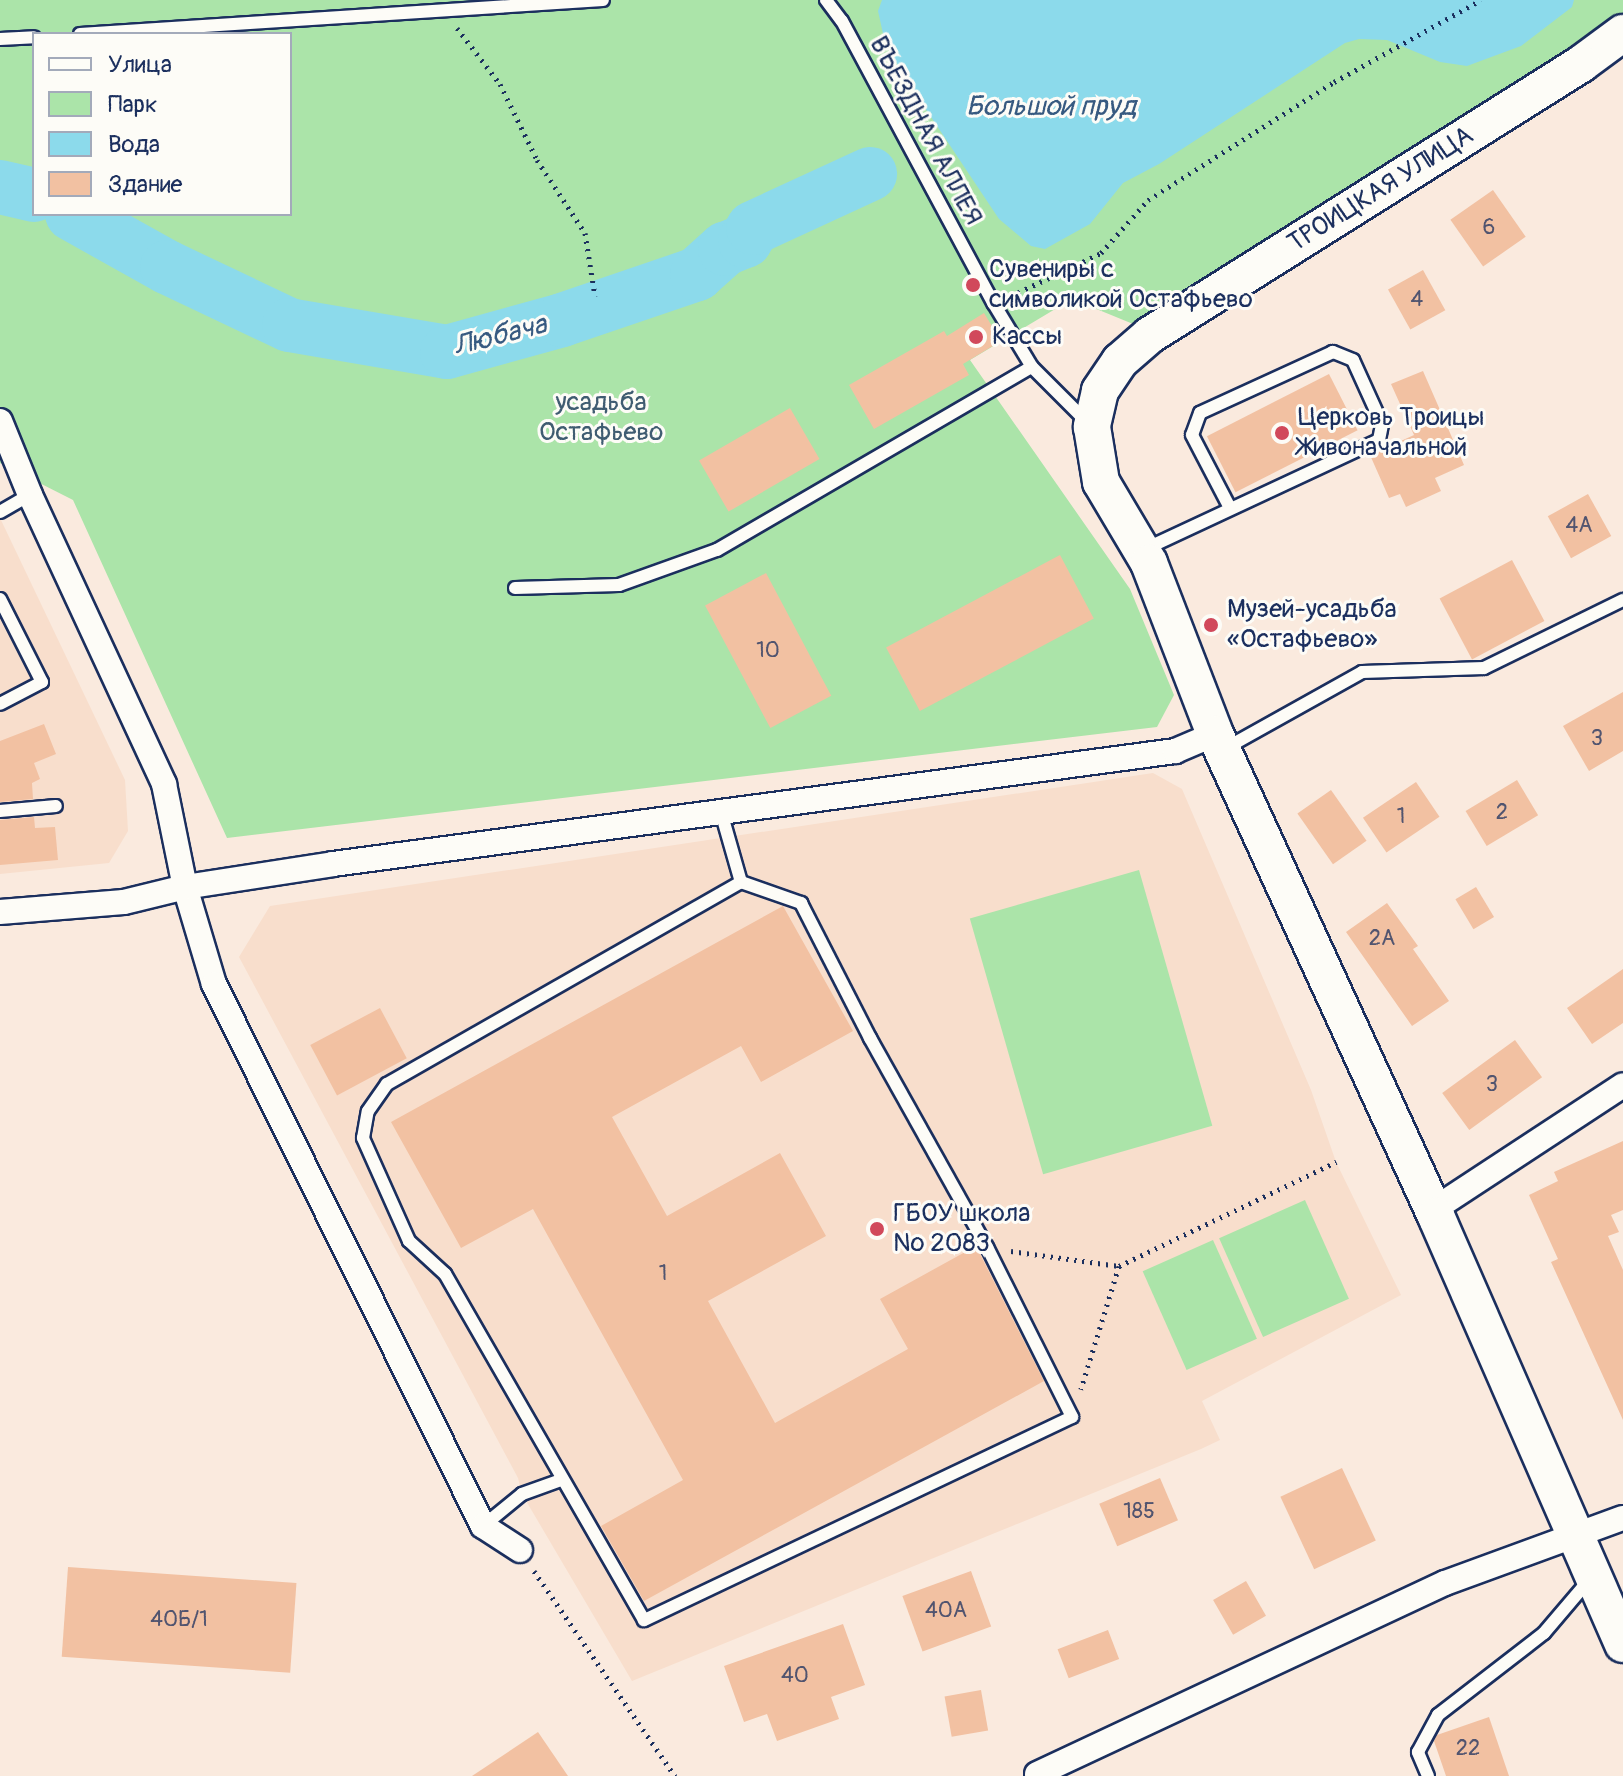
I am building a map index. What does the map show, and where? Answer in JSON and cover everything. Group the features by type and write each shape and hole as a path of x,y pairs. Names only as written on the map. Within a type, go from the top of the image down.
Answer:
{"street":[{"name":"ТРОИЦКАЯ УЛИЦА","path":"1092,427 1100,391 1120,361 1150,335 1568,72 1623,33"},
{"path":"0,421 30,495 164,784 185,887 214,984 483,1526 520,1550"},
{"path":"1092,427 1101,482 1142,551 1219,741 1433,1210 1623,1644"},
{"path":"0,912 124,902 185,887 333,864 1175,751 1219,741"},
{"path":"1433,1210 1623,1085"},
{"path":"1037,1774 1445,1583 1623,1518"}],"lane":[{"path":"112,32 603,0"},
{"name":"ВЪЕЗДНАЯ АЛЛЕЯ","path":"826,0 842,21 994,304 1032,367 1092,427"},
{"path":"0,39 32,37"},
{"path":"1142,551 1379,440 1382,424 1353,360 1333,352 1200,413 1192,435 1230,508"},
{"path":"515,588 619,585 717,550 1032,367"},
{"path":"0,512 30,495"},
{"path":"1219,741 1362,672 1484,668 1623,600"},
{"path":"0,601 42,682 0,704"},
{"path":"0,811 56,806"},
{"path":"721,812 741,882"},
{"path":"741,882 801,903 870,1038 987,1247 1072,1417 644,1620 445,1274 409,1241 363,1138 368,1111 387,1084 741,882"},
{"path":"483,1526 522,1494 561,1480"},
{"path":"1428,1776 1418,1752 1438,1715 1544,1633 1592,1576"}],"path":[{"path":"994,304 1101,253 1148,200 1334,82 1481,0"},
{"path":"444,11 500,84 537,160 585,233 595,296"},
{"path":"987,1247 1119,1266 1336,1162"},
{"path":"1072,1417 1119,1266"},
{"path":"520,1550 675,1776"}],"shaded area":[{"path":"0,518 125,780 128,831 109,863 0,874"},
{"name":"ГБОУ школа № 2083","path":"1153,773 1182,789 1311,1090 1336,1162 1401,1295 1202,1401 1220,1440 632,1681 522,1494 518,1478 239,957 270,906"}],"green space":[{"name":"усадьба Остафьево","path":"0,0 1623,0 1623,17 1138,326 1072,299 970,360 1130,589 1174,695 1157,727 227,838 73,500 0,463"},
{"path":"1139,870 1212,1126 1043,1174 970,919"},
{"path":"1305,1200 1349,1299 1263,1337 1219,1238"},
{"path":"1213,1240 1257,1339 1187,1370 1143,1271"}],"water":[{"name":"Большой пруд","path":"882,0 1574,0 1572,7 1521,46 1467,66 1440,62 1387,40 1359,39 1345,43 1159,164 1123,183 1090,224 1045,249 1031,246 999,219 901,72 884,38 878,11"}],"building":[{"path":"1493,190 1526,237 1483,267 1450,220"},
{"path":"1423,270 1445,310 1410,330 1388,289"},
{"path":"984,313 1001,341 963,364 969,375 874,429 849,385 944,331 947,336"},
{"path":"1423,371 1464,465 1435,478 1441,491 1406,507 1400,494 1389,498 1370,455 1414,435 1391,384"},
{"name":"Церковь Троицы Живоначальной","path":"1329,374 1358,430 1236,492 1207,436"},
{"path":"790,408 820,459 729,512 699,461"},
{"path":"1588,494 1611,536 1571,558 1548,516"},
{"path":"1060,555 1094,619 920,711 886,647"},
{"path":"1512,560 1544,621 1472,659 1440,598"},
{"path":"766,573 831,696 770,728 705,605"},
{"path":"1623,692 1623,751 1589,771 1563,726"},
{"path":"44,724 56,754 34,763 40,779 32,783 33,799 0,802 0,741"},
{"path":"1517,780 1538,815 1487,846 1466,811"},
{"path":"1416,782 1439,817 1386,853 1363,818"},
{"path":"1331,790 1367,841 1333,864 1297,814"},
{"path":"34,817 35,828 55,827 58,860 0,865 0,820"},
{"path":"1476,887 1494,917 1473,929 1455,899"},
{"path":"1387,903 1418,946 1413,949 1449,1001 1412,1026 1346,932"},
{"path":"783,906 853,1031 761,1082 741,1046 612,1117 667,1216 780,1153 826,1236 708,1301 775,1423 908,1349 880,1299 976,1246 1044,1381 644,1601 601,1526 683,1480 533,1209 461,1248 391,1122"},
{"path":"1623,969 1623,1023 1592,1044 1567,1008"},
{"path":"380,1008 407,1058 337,1095 310,1045"},
{"path":"1515,1040 1542,1077 1469,1130 1442,1093"},
{"path":"1623,1141 1623,1210 1611,1215 1619,1232 1608,1236 1623,1270 1623,1420 1551,1262 1558,1259 1529,1195 1558,1181 1554,1172"},
{"path":"1342,1468 1376,1541 1314,1569 1280,1497"},
{"path":"1160,1478 1178,1520 1117,1546 1099,1504"},
{"path":"68,1567 296,1583 290,1673 62,1657"},
{"path":"971,1571 991,1626 923,1651 902,1596"},
{"path":"1246,1581 1266,1616 1233,1635 1213,1600"},
{"path":"843,1624 865,1685 831,1697 839,1719 777,1741 767,1714 744,1722 724,1666"},
{"path":"1108,1630 1119,1659 1069,1678 1058,1649"},
{"path":"981,1690 988,1730 952,1737 945,1696"},
{"path":"1489,1717 1509,1776 1446,1776 1434,1741 1437,1735"},
{"path":"538,1732 568,1776 472,1776"}],"waterway":[{"name":"Любача","path":"76,216 167,267 289,325 447,352 562,320 697,274 725,249 745,241 753,228 870,174"},
{"name":"Любача","path":"0,187 32,195"}],"place":[{"name":"Сувениры с символикой Остафьево","path":"973,285"},
{"name":"Кассы","path":"976,337"},
{"name":"Церковь Троицы Живоначальной","path":"1282,433"},
{"name":"Музей-усадьба «Остафьево»","path":"1211,625"},
{"name":"ГБОУ школа № 2083","path":"877,1229"}]}
